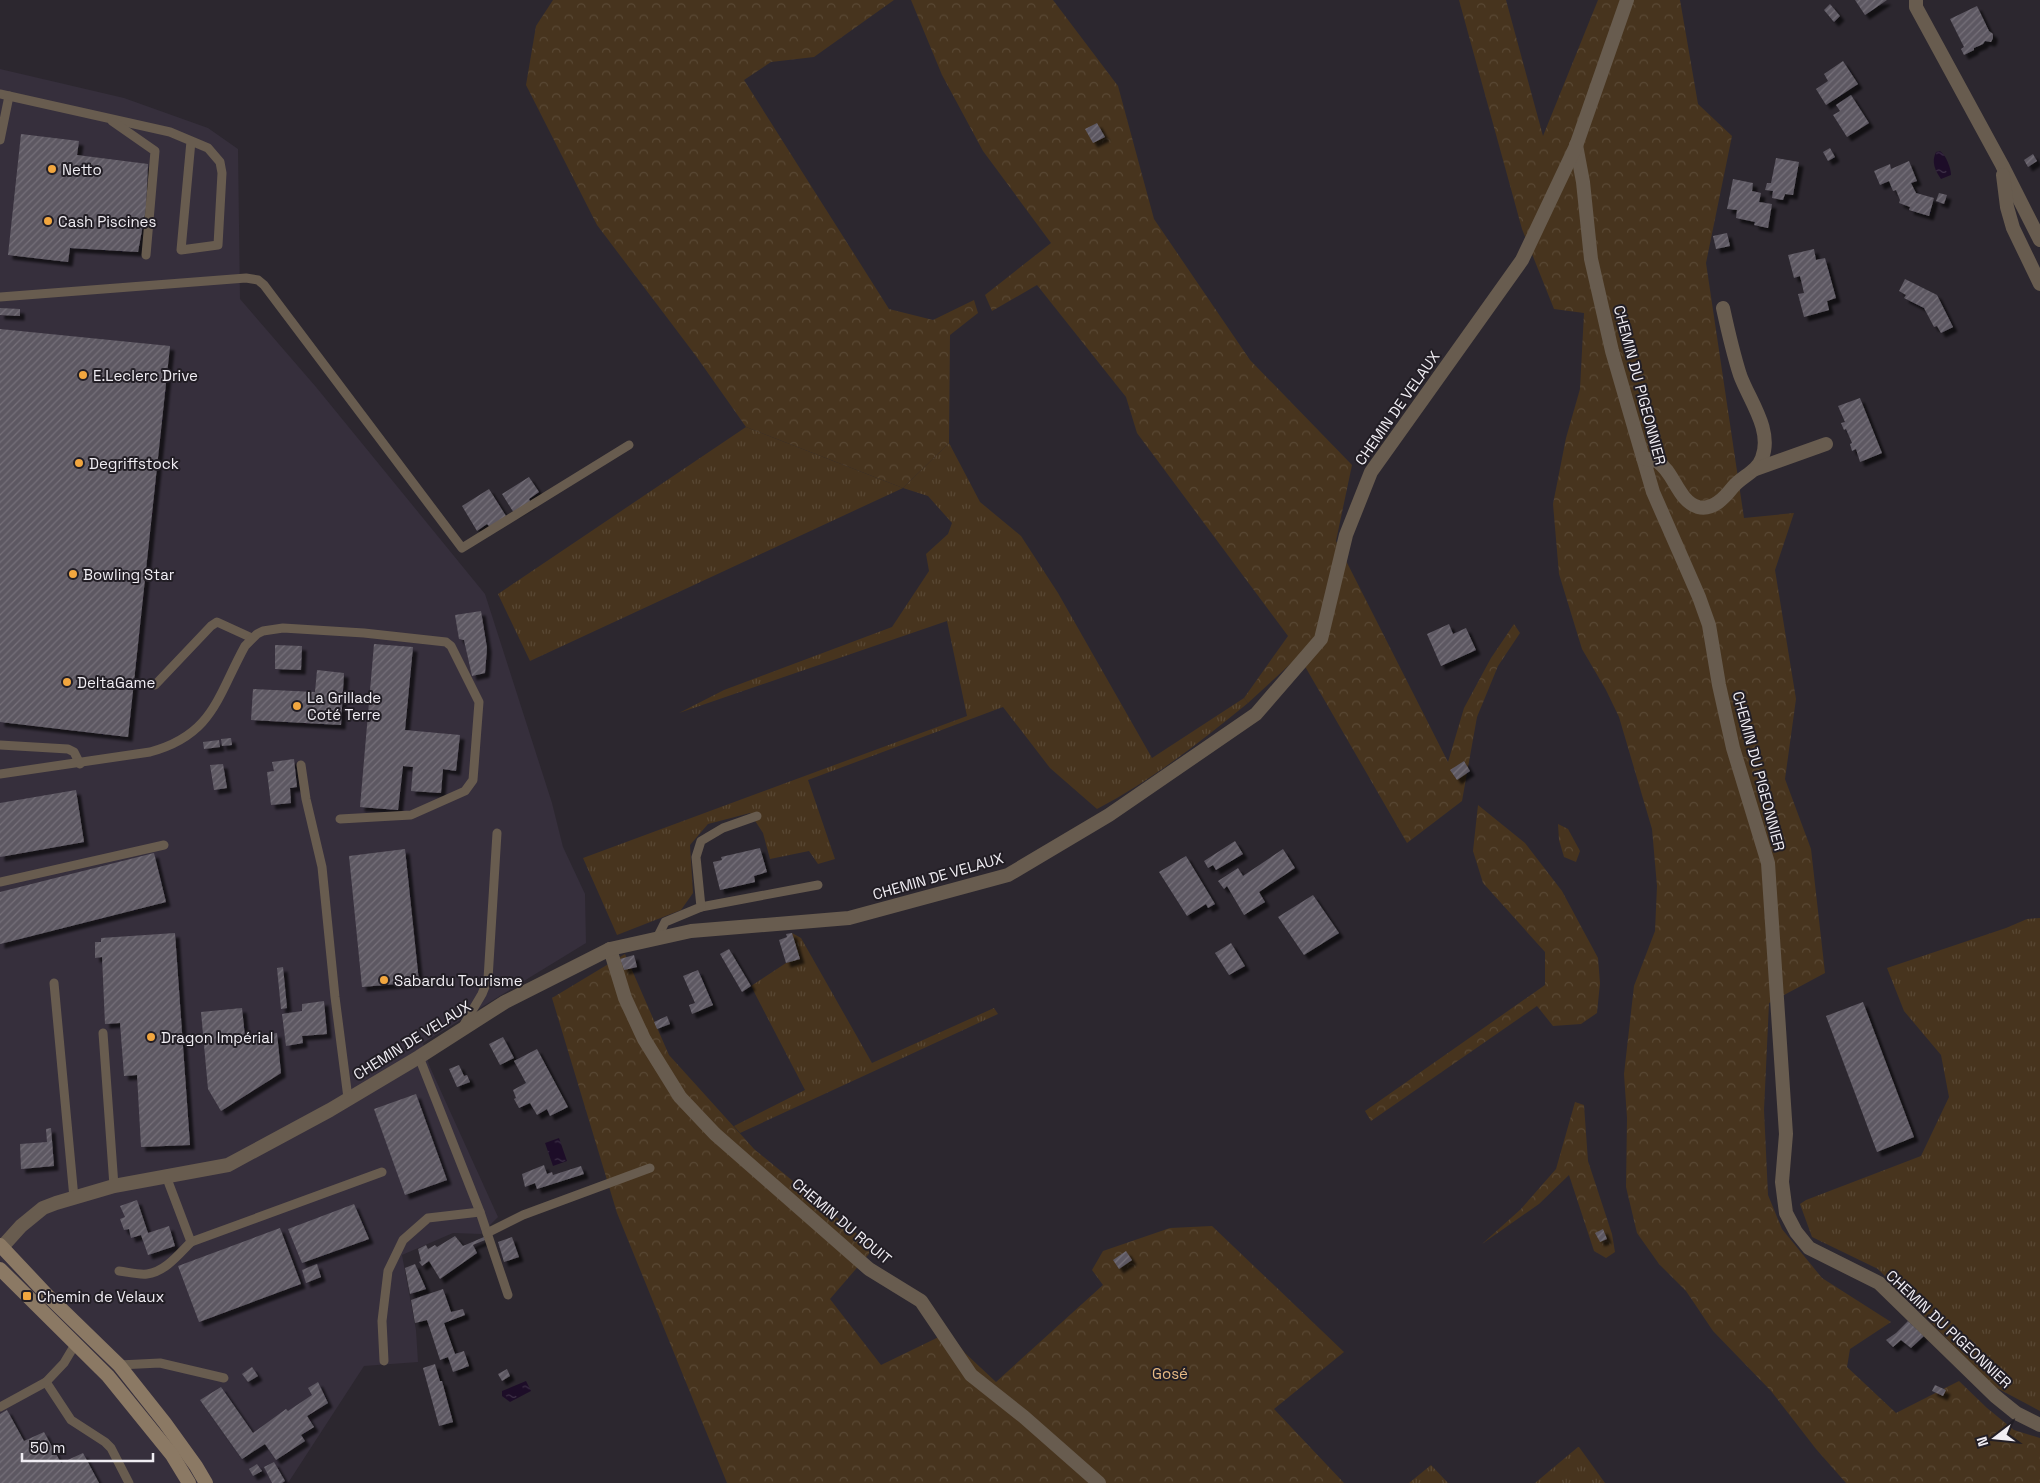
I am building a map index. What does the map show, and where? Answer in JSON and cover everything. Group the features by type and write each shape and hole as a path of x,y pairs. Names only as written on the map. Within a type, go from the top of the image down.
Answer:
{"main road":[{"path":"1,1246 47,1295 119,1365 165,1423 203,1482"},
{"path":"0,1269 108,1376 172,1455 189,1483"}],"street":[{"path":"1576,145 1627,0"},
{"path":"1916,0 1916,7 2002,165 2040,240"},
{"name":"CHEMIN DU PIGEONNIER","path":"1576,145 1583,182 1591,259 1612,351 1653,492 1699,597 1709,625 1734,748 1768,863 1786,1134 1782,1182 1786,1213 1796,1232 1809,1248 1879,1283 1995,1396 2016,1413 2040,1425"},
{"name":"CHEMIN DE VELAUX","path":"1,1246 43,1208 114,1186 228,1165 419,1057 505,1002 610,949 691,931 849,918 1008,875 1109,815 1256,714 1321,639 1346,535 1371,472 1522,260 1576,145"},
{"path":"2002,165 2007,207 2013,228 2040,284"},
{"path":"1723,308 1740,373 1761,424 1764,441 1763,457 1756,469"},
{"path":"1643,458 1658,462 1688,500 1698,507 1710,507 1722,500 1736,484 1756,469 1826,444"},
{"name":"CHEMIN DU ROUIT","path":"610,949 625,998 644,1039 680,1097 715,1134 869,1269 921,1301 971,1375 1024,1416 1099,1483"}],"lane":[{"path":"0,140 4,95 170,132 192,141 208,148 220,162 222,174 218,245 181,250 192,141"},
{"path":"105,116 155,151 146,254"},
{"path":"0,297 207,280 246,278 258,280 264,285 462,548 629,445"},
{"path":"155,686 211,626 217,622 252,638"},
{"path":"0,774 80,764 150,752 168,748 182,741 209,716 241,653 252,638 264,631 298,628 446,642 452,646 479,702 472,780 465,791 411,815 340,819"},
{"path":"0,745 68,749 74,752 80,764"},
{"path":"301,764 306,799 322,867 335,997 348,1098"},
{"path":"701,906 696,857 701,841 723,828 757,816"},
{"path":"460,1030 482,994 488,979 497,833"},
{"path":"0,882 164,845"},
{"path":"657,938 665,922 701,906 818,885"},
{"path":"54,983 74,1198"},
{"path":"103,1033 114,1186"},
{"path":"419,1057 480,1212 508,1295"},
{"path":"487,1233 523,1215 650,1168"},
{"path":"119,1271 146,1274 158,1272 175,1259 191,1242 382,1172"},
{"path":"166,1176 191,1242"},
{"path":"384,1361 382,1321 388,1271 403,1240 428,1218 480,1212"},
{"path":"0,1407 46,1382 64,1363 76,1343"},
{"path":"119,1365 160,1363 224,1378"},
{"path":"46,1382 71,1420 111,1448 129,1483"}],"shaded area":[{"path":"0,69 124,98 208,128 238,149 240,299 316,387 485,594 552,803 563,847 585,894 586,943 423,1043 429,1065 498,1217 481,1234 453,1233 402,1255 416,1330 418,1362 364,1366 288,1483 0,1483"}],"green space":[{"path":"553,0 894,0 814,57 771,62 744,80 889,309 933,320 974,300 978,313 950,335 949,443 903,488 746,427 696,356 597,225 526,85 536,26"},
{"path":"911,0 1053,0 1118,86 1154,219 1250,360 1352,465 1336,541 1448,762 1464,708 1491,658 1514,624 1520,633 1498,666 1477,717 1462,801 1407,843 1299,656 1248,703 1244,698 1288,636 1137,433 1126,397 1037,285 992,311 985,295 1051,243 983,151 942,75"},
{"path":"1459,0 1506,0 1543,136 1598,0 1680,0 1698,104 1732,136 1706,263 1744,518 1794,513 1775,570 1796,699 1785,779 1811,849 1825,973 1769,1003 1764,1110 1768,1195 1782,1229 1822,1278 1891,1322 1850,1349 1847,1367 1896,1413 1959,1381 1987,1408 2014,1430 2040,1438 2040,1483 1846,1483 1816,1449 1771,1391 1713,1331 1686,1291 1659,1264 1637,1233 1626,1187 1627,1118 1624,1074 1634,986 1655,931 1657,886 1652,829 1619,717 1582,649 1559,574 1553,504 1566,438 1580,389 1584,313 1554,309 1522,229"},
{"path":"746,427 903,488 530,661 498,594"},
{"path":"949,443 980,502 1021,536 1058,593 1152,758 1244,698 1248,703 1194,746 1156,773 1097,809 1050,768 1003,707 808,780 835,859 818,864 809,851 770,859 763,833 750,813 708,824 690,845 693,893 681,910 617,935 583,858 967,716 947,621 679,713 724,690 892,627 929,571 926,554 948,534 952,523 928,496 903,488"},
{"path":"1478,805 1525,843 1562,891 1598,958 1600,983 1597,1013 1581,1024 1553,1026 1537,1006 1371,1121 1365,1111 1545,985 1545,952 1483,883 1473,851"},
{"path":"1558,824 1568,829 1580,851 1576,862 1564,857 1559,840"},
{"path":"2040,918 2040,1411 1993,1386 1878,1269 1812,1237 1800,1204 1806,1200 1921,1156 1949,1097 1941,1055 1904,1011 1887,968 2006,928 2027,919"},
{"path":"792,933 801,938 872,1063 994,1008 998,1014 740,1133 734,1126 805,1090 751,986 786,963 799,959"},
{"name":"Gosé","path":"625,954 669,1055 754,1149 874,1248 830,1299 881,1365 949,1332 965,1353 996,1382 1103,1285 1092,1270 1103,1251 1170,1228 1212,1226 1344,1352 1274,1409 1344,1483 727,1483 617,1213 552,998"},
{"path":"1575,1102 1584,1105 1588,1161 1612,1234 1615,1252 1606,1258 1594,1251 1569,1175 1539,1204 1482,1244 1521,1209 1556,1169"},
{"path":"1578,1447 1605,1483 1535,1483"},
{"path":"1431,1465 1448,1483 1409,1483"}],"water":[{"path":"1940,151 1948,162 1951,175 1941,179 1934,163 1936,152"},
{"path":"559,1138 567,1161 553,1166 545,1143"},
{"path":"526,1381 531,1391 510,1402 502,1396 502,1391"}],"building":[{"path":"1855,0 1887,0 1865,15"},
{"path":"1830,4 1840,16 1834,22 1824,10"},
{"path":"1977,6 1989,31 1993,34 1993,38 1991,42 1985,41 1964,55 1961,49 1964,47 1950,19"},
{"path":"1843,61 1858,84 1826,105 1816,89 1828,81 1824,74"},
{"path":"1851,95 1869,123 1847,137 1833,115 1840,111 1836,105"},
{"path":"1097,123 1105,137 1093,143 1085,129"},
{"path":"21,134 79,141 77,155 148,164 146,208 138,252 70,248 68,262 8,255"},
{"path":"1830,148 1835,157 1828,161 1823,152"},
{"path":"2033,154 2037,161 2028,167 2024,160"},
{"path":"1776,158 1799,162 1793,195 1785,194 1783,200 1772,198 1773,191 1765,190 1767,183 1771,183"},
{"path":"1909,161 1917,181 1911,183 1916,193 1934,198 1929,216 1909,210 1910,207 1899,203 1900,200 1896,190 1893,191 1889,181 1880,185 1874,171 1890,164 1891,169"},
{"path":"1733,179 1753,183 1752,191 1761,193 1759,202 1772,204 1768,228 1754,225 1755,222 1736,218 1737,210 1727,209"},
{"path":"1939,193 1947,195 1944,204 1936,201"},
{"path":"1727,233 1730,246 1716,249 1713,236"},
{"path":"1814,249 1816,260 1825,258 1836,298 1827,301 1829,310 1804,317 1798,294 1804,293 1800,276 1794,278 1788,255"},
{"path":"1905,279 1937,295 1953,327 1941,333 1937,326 1934,327 1924,308 1904,298 1906,295 1899,291"},
{"path":"0,308 20,309 20,316 0,315"},
{"path":"0,329 170,346 128,737 0,722"},
{"path":"1860,398 1882,453 1860,462 1856,449 1852,451 1850,444 1852,443 1841,423 1845,422 1838,406"},
{"path":"529,477 539,492 529,499 531,503 514,513 502,494"},
{"path":"489,489 506,516 490,527 487,524 477,531 462,506"},
{"path":"481,611 487,648 485,673 472,676 464,640 459,639 455,615"},
{"path":"1449,624 1453,634 1466,628 1476,650 1441,666 1427,634"},
{"path":"374,644 413,647 405,730 460,735 456,771 443,769 441,793 411,791 413,767 403,766 398,810 360,807"},
{"path":"275,645 302,646 301,670 275,669"},
{"name":"La Grillade Coté Terre","path":"317,670 344,673 341,725 251,720 253,689 315,692"},
{"path":"231,738 232,745 222,746 221,739"},
{"path":"219,740 220,747 204,749 203,742"},
{"path":"294,759 297,787 290,788 291,803 271,805 267,772 274,771 272,762"},
{"path":"1464,761 1470,771 1457,780 1450,770"},
{"path":"223,764 227,788 214,790 210,765"},
{"path":"76,790 84,842 0,857 0,803"},
{"path":"1235,841 1243,854 1216,870 1213,865 1208,868 1204,861"},
{"path":"760,848 767,872 754,876 755,882 720,890 713,862 722,860 721,857"},
{"path":"405,849 419,982 362,987 349,856"},
{"path":"1283,849 1295,868 1259,892 1265,902 1244,915 1227,886 1224,889 1218,881 1238,868 1243,876"},
{"path":"154,853 166,902 0,944 0,892"},
{"path":"1186,856 1215,904 1208,908 1206,904 1187,916 1159,872"},
{"path":"1313,895 1339,933 1304,955 1278,917"},
{"name":"Dragon Impérial","path":"175,933 190,1145 141,1147 137,1075 124,1076 120,1023 105,1024 102,957 95,958 95,942 101,942 101,938"},
{"path":"792,933 800,959 786,963 779,940 787,937 786,934"},
{"path":"1231,943 1245,966 1229,975 1215,953"},
{"path":"729,949 751,986 742,992 720,954"},
{"path":"634,955 637,967 624,970 620,959"},
{"path":"283,967 287,1008 281,1009 277,968"},
{"path":"698,970 713,1005 692,1014 689,1005 695,1003 683,976"},
{"path":"324,1001 327,1034 302,1036 303,1043 286,1046 282,1014 302,1011 302,1004"},
{"path":"1863,1002 1914,1137 1877,1152 1826,1016"},
{"path":"242,1008 245,1037 277,1033 281,1073 221,1111 208,1089 201,1012"},
{"path":"667,1016 670,1024 657,1029 654,1022"},
{"path":"503,1037 514,1058 500,1065 489,1044"},
{"path":"537,1049 568,1107 550,1116 547,1109 537,1115 530,1103 519,1108 514,1099 516,1098 513,1090 526,1083 514,1061"},
{"path":"459,1065 464,1076 467,1075 470,1082 457,1087 449,1069"},
{"path":"416,1094 447,1180 405,1195 374,1109"},
{"path":"51,1128 54,1166 21,1169 20,1144 47,1142 46,1129"},
{"path":"544,1165 547,1174 552,1172 553,1175 581,1166 584,1174 537,1189 535,1183 525,1187 522,1174"},
{"path":"137,1200 148,1233 169,1226 175,1246 148,1255 141,1235 131,1238 129,1229 124,1230 120,1219 125,1217 120,1206"},
{"path":"354,1204 369,1239 302,1263 288,1229"},
{"path":"280,1228 301,1284 199,1322 178,1266"},
{"path":"1603,1229 1607,1239 1600,1242 1595,1233"},
{"path":"455,1236 463,1246 484,1237 485,1240 473,1245 477,1253 440,1279 429,1261 422,1266 419,1262 421,1261 418,1249 426,1245 428,1249 435,1245 437,1247"},
{"path":"512,1237 519,1257 504,1262 498,1242"},
{"path":"1126,1251 1132,1260 1119,1269 1113,1260"},
{"path":"317,1264 321,1277 306,1283 302,1270"},
{"path":"415,1264 426,1289 410,1294 405,1268"},
{"path":"443,1289 451,1312 463,1309 465,1315 444,1323 455,1354 464,1351 469,1366 453,1372 448,1357 440,1360 427,1320 415,1323 411,1300"},
{"path":"1908,1321 1924,1336 1911,1348 1901,1340 1893,1347 1886,1340"},
{"path":"435,1364 440,1381 442,1381 453,1422 439,1426 423,1368"},
{"path":"252,1367 258,1376 248,1382 242,1374"},
{"path":"507,1369 510,1376 502,1381 498,1374"},
{"path":"318,1382 328,1403 307,1416 314,1427 301,1435 305,1441 276,1460 265,1444 242,1459 200,1400 221,1387 253,1433 286,1409 288,1411 312,1395 308,1388"},
{"path":"1935,1385 1946,1390 1943,1396 1932,1391"},
{"path":"7,1410 24,1441 44,1432 61,1463 83,1453 99,1483 0,1483 0,1414"},
{"path":"274,1462 285,1481 282,1483 272,1483 264,1467"},
{"path":"257,1464 262,1471 253,1476 249,1469"}],"place":[{"name":"Netto","path":"52,169"},
{"name":"Cash Piscines","path":"48,221"},
{"name":"E.Leclerc Drive","path":"83,375"},
{"name":"Degriffstock","path":"79,463"},
{"name":"Bowling Star","path":"73,574"},
{"name":"DeltaGame","path":"67,682"},
{"name":"La Grillade Coté Terre","path":"297,706"},
{"name":"Sabardu Tourisme","path":"384,980"},
{"name":"Dragon Impérial","path":"151,1037"},
{"name":"Chemin de Velaux","path":"27,1296"}]}
